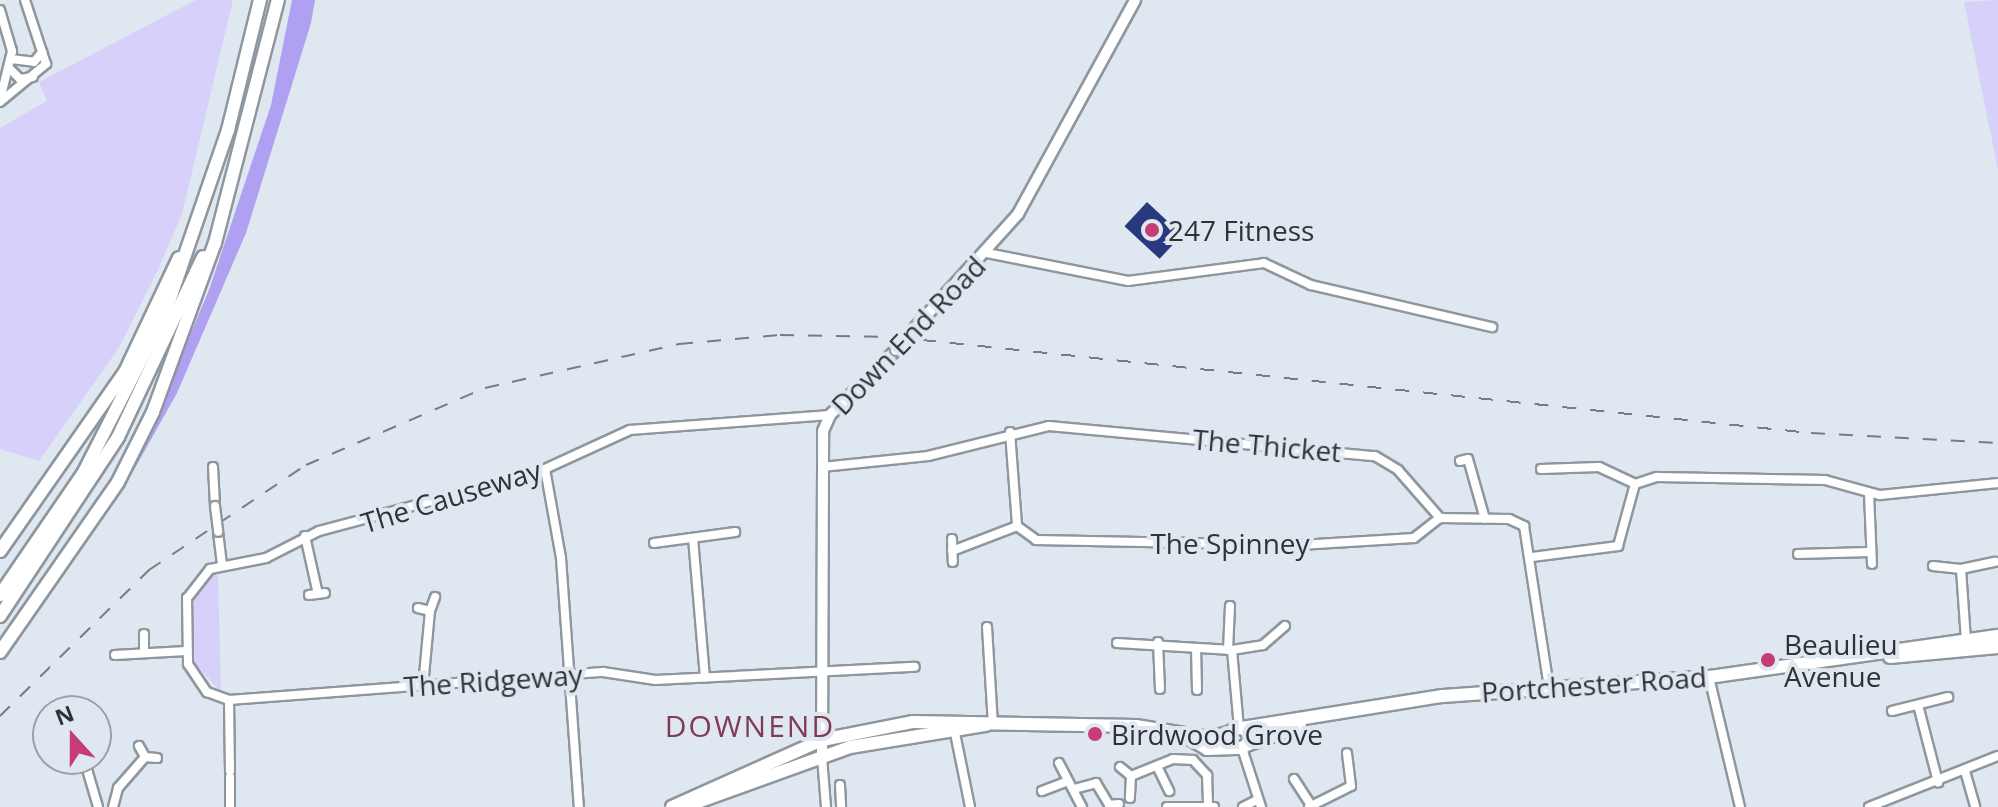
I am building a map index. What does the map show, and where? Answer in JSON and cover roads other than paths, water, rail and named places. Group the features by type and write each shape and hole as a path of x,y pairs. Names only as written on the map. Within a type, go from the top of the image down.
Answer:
{"main road":[{"path":"0,595 83,474 136,379 207,197 260,0"},
{"path":"0,652 135,450 192,311 225,202 278,0"},
{"path":"0,550 125,372 207,197"},
{"path":"0,616 146,386 225,202"},
{"name":"Portchester Road","path":"1876,657 1998,636"},
{"name":"Portchester Road","path":"672,807 822,740 913,722 1136,726 1184,735 1549,687 1709,677 1876,657 1998,647"},
{"name":"Portchester Road","path":"1184,735 1202,748 1241,747 1313,719"},
{"name":"Portchester Road","path":"683,807 871,742 955,733 991,724"},
{"path":"1238,729 1241,747"}],"street":[{"path":"0,101 39,74 46,64 25,0"},
{"name":"Down End Road","path":"822,757 828,670 822,467 830,415 987,253 1097,80 1135,0"},
{"path":"0,10 11,59 11,70 0,101"},
{"path":"11,59 34,62 42,52"},
{"path":"11,70 24,80 39,74"},
{"path":"987,253 1138,281 1264,263 1311,285 1492,327"},
{"name":"The Causeway","path":"222,564 266,558 305,536 545,469 630,430 830,415"},
{"name":"The Thicket","path":"822,467 928,456 1010,432 1072,426 1375,456 1398,470 1440,518"},
{"path":"952,551 1017,526 1010,432"},
{"path":"1465,449 1464,460 1485,519"},
{"path":"213,467 222,564 198,577 187,598 186,651 198,684 229,700 230,807"},
{"path":"1541,469 1599,467 1635,484 1668,476 1848,485 1869,493 1998,483"},
{"path":"545,469 558,529 580,806"},
{"path":"1848,485 1851,474"},
{"path":"1532,557 1618,546 1635,484"},
{"path":"1869,493 1872,564"},
{"path":"1440,518 1521,522 1532,557 1549,687"},
{"name":"The Spinney","path":"1017,526 1036,540 1300,545 1414,538 1440,518"},
{"path":"654,543 735,532"},
{"path":"305,536 317,594"},
{"path":"693,538 705,677"},
{"path":"952,539 953,562"},
{"path":"1798,554 1870,552"},
{"path":"1933,566 1961,569 1995,562"},
{"path":"1961,569 1966,640"},
{"path":"423,686 430,611 435,597"},
{"path":"1230,606 1230,650 1238,729"},
{"path":"418,608 430,611"},
{"path":"1117,643 1158,642 1230,650 1263,645 1285,626"},
{"path":"987,627 991,724"},
{"path":"144,634 144,651"},
{"path":"1158,642 1160,689"},
{"path":"1196,648 1197,690"},
{"path":"115,655 186,651"},
{"name":"The Ridgeway","path":"229,700 569,674 705,677 915,667"},
{"path":"1709,677 1740,807"},
{"path":"1892,711 1948,697"},
{"path":"1918,705 1938,782"},
{"path":"955,733 970,807"},
{"path":"139,746 145,757"},
{"path":"1241,747 1259,804 1243,807"},
{"path":"1294,779 1303,787 1310,806 1328,803 1353,783 1347,753"},
{"path":"1869,807 1998,756"},
{"path":"145,757 157,758"},
{"path":"113,807 118,788 145,757"},
{"path":"822,757 826,807"},
{"path":"1131,776 1184,757 1197,762 1207,775 1211,806 1174,806"},
{"path":"1059,763 1066,782 1074,789 1082,807"},
{"path":"1157,766 1169,791"},
{"path":"1120,767 1131,776"},
{"path":"1965,771 1975,807"},
{"path":"89,775 98,807"},
{"path":"1130,798 1131,776"},
{"path":"1042,791 1066,782"},
{"path":"1074,789 1096,783 1109,805 1119,804"},
{"path":"840,785 843,806"}],"railway":[{"path":"0,716 149,570 306,465 485,388 679,344 780,335 894,337 1811,433 1998,443"}],"place":[{"name":"247 Fitness","path":"1152,230"},
{"name":"Beaulieu Avenue","path":"1768,660"},
{"name":"Birdwood Grove","path":"1095,734"}],"district":[{"name":"DOWNEND","path":"750,726"}]}
